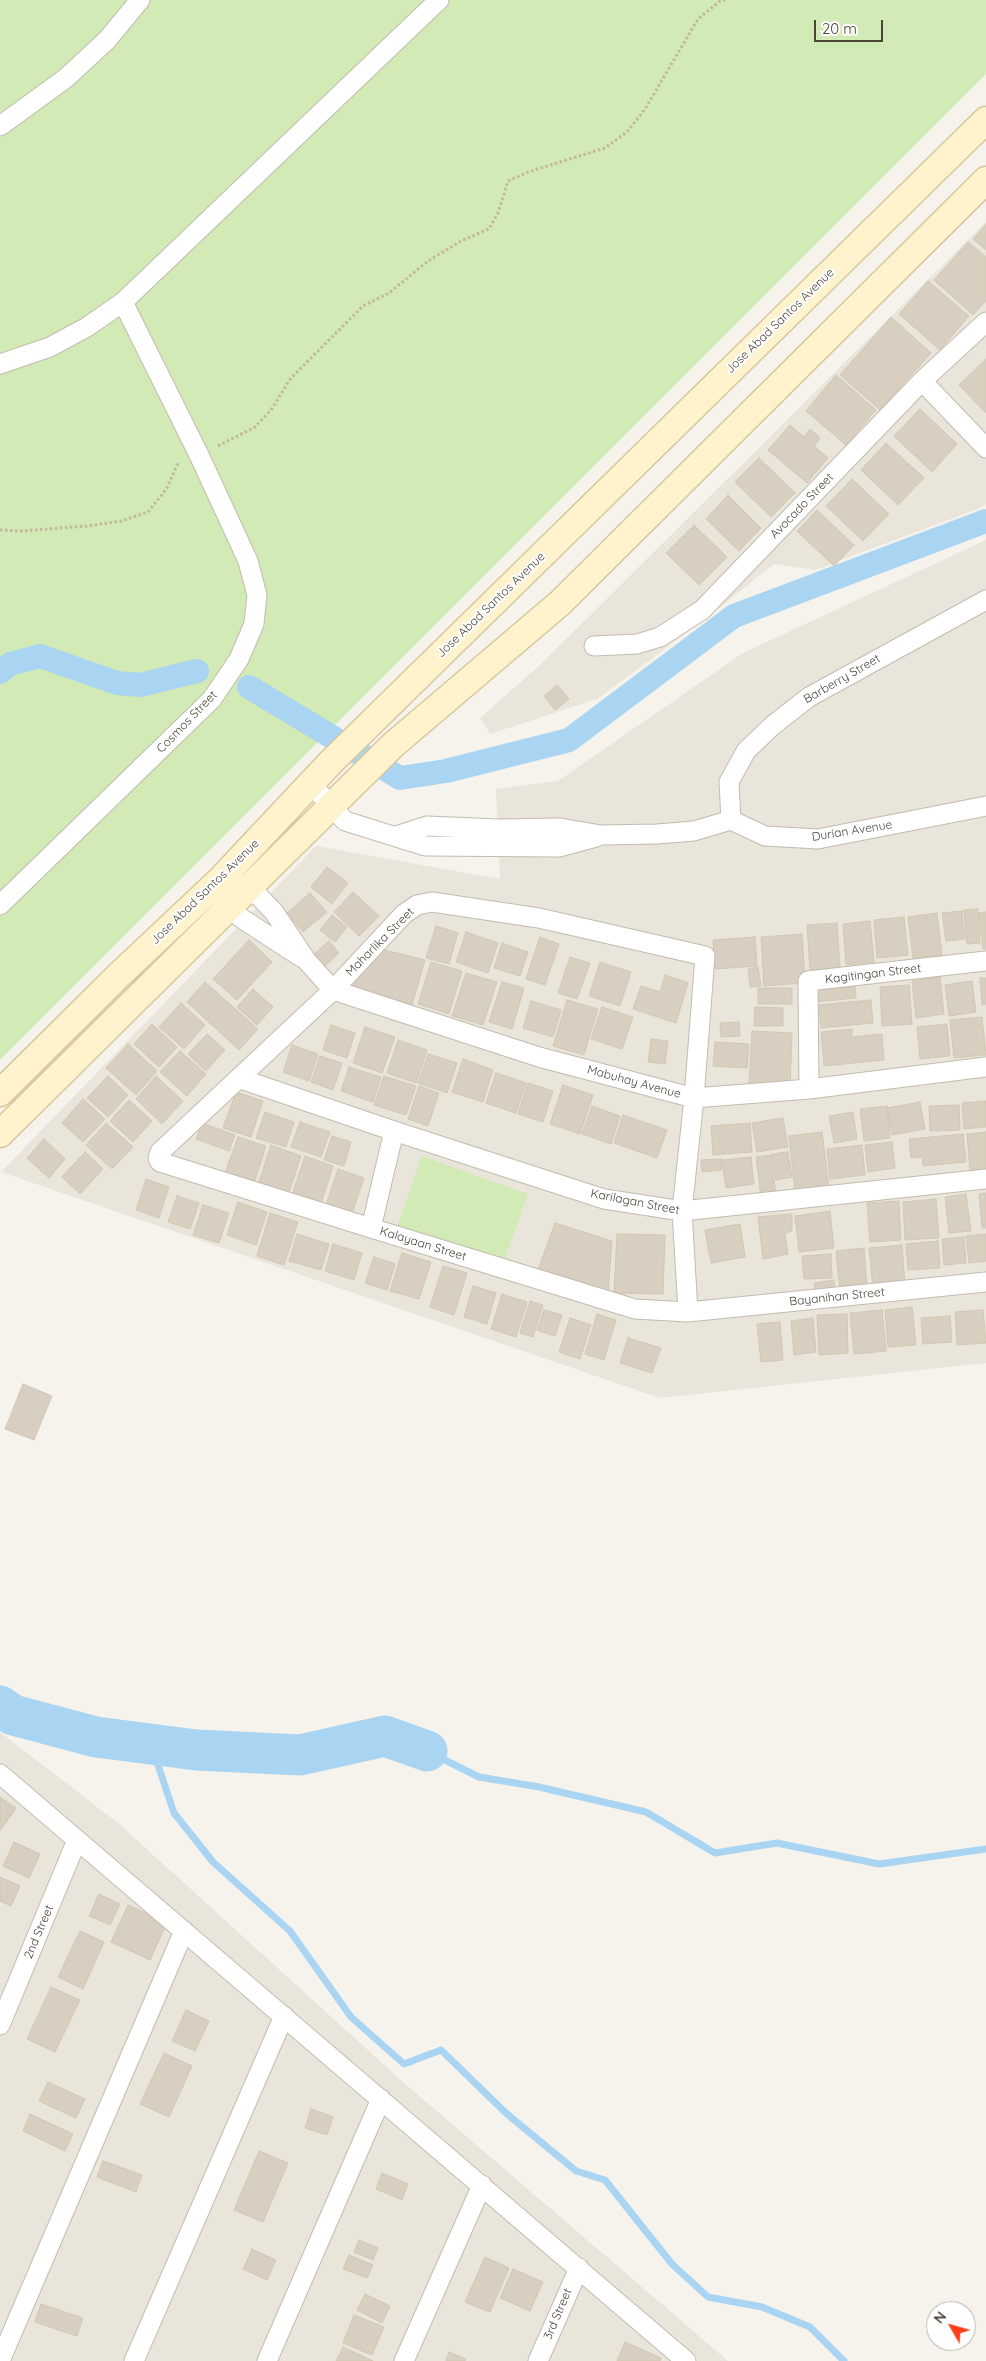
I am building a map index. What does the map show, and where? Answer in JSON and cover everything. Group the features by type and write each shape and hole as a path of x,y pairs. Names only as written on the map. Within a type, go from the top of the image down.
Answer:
{"main road":[{"name":"Jose Abad Santos Avenue","path":"0,1093 118,976 220,880 371,722 986,120"},
{"name":"Jose Abad Santos Avenue","path":"0,1134 393,744 560,604 986,180"}],"street":[{"path":"0,126 66,78 107,40 140,0"},
{"path":"0,364 50,347 87,327 123,302 439,0"},
{"name":"Cosmos Street","path":"0,906 212,698 239,659 254,624 257,595 248,561 199,455 123,302"},
{"name":"Avocado Street","path":"594,646 637,644 660,637 702,610 922,381 986,322"},
{"path":"922,381 986,448"},
{"name":"Barberry Street","path":"731,820 729,782 746,751 772,726 809,697 986,600"},
{"path":"311,784 345,821 396,836 427,826 498,830 560,828 601,835 694,831 731,820"},
{"name":"Durian Avenue","path":"731,820 765,836 818,839 986,806"},
{"path":"220,880 249,886"},
{"path":"220,880 229,907"},
{"name":"Mabuhay Avenue","path":"249,886 274,912 306,960 333,990 539,1057 694,1098 808,1089 986,1067"},
{"name":"Maharlika Street","path":"160,1162 158,1158 160,1152 241,1079 333,990 404,914 417,905 432,902 539,918 704,956 694,1098"},
{"name":"Mabuhay Avenue","path":"229,907 257,930 306,960"},
{"name":"Kagitingan Street","path":"808,1089 808,981 986,961"},
{"name":"Karilagan Street","path":"241,1079 394,1131 604,1198 682,1211 986,1179"},
{"path":"688,1312 682,1211 694,1098"},
{"path":"371,1228 394,1131"},
{"name":"Kalayaan Street","path":"160,1162 635,1308 688,1312"},
{"name":"Bayanihan Street","path":"688,1312 986,1282"},
{"path":"0,1774 579,2268 683,2360"},
{"name":"2nd Street","path":"0,2025 78,1840"},
{"path":"0,2361 184,1931"},
{"path":"134,2361 284,2016"},
{"path":"267,2361 381,2099"},
{"path":"404,2361 482,2185"},
{"name":"3rd Street","path":"538,2361 579,2268"}],"path":[{"path":"0,530 21,531 87,526 121,521 148,512 167,488 177,464 199,455 255,426 271,410 291,378 363,306 389,293 428,261 464,240 489,229 498,213 508,180 605,148 627,132 645,109 698,19 720,1 726,0"}],"shaded area":[{"path":"986,222 986,504 980,508 815,570 774,564 704,620 597,699 490,734 480,718 539,666"},
{"path":"986,540 986,1363 660,1398 1,1172 316,846 500,879 496,789 558,781 743,653"},
{"path":"0,1732 118,1823 403,2082 728,2361 0,2361"}],"green space":[{"path":"0,0 986,0 986,74 0,1060"},
{"path":"422,1156 528,1194 503,1264 397,1227"}],"building":[{"path":"986,224 986,250 973,239"},
{"path":"968,242 986,257 986,301 973,315 934,280"},
{"path":"928,281 969,316 940,350 899,314"},
{"path":"891,317 931,353 880,410 840,375"},
{"path":"986,359 986,413 959,385"},
{"path":"836,375 876,410 846,445 806,411"},
{"path":"920,409 957,444 932,472 894,436"},
{"path":"790,425 804,437 810,429 820,438 814,446 828,458 807,483 768,450"},
{"path":"886,443 924,478 898,505 861,470"},
{"path":"759,458 795,493 771,517 735,482"},
{"path":"852,479 889,514 863,541 826,506"},
{"path":"728,495 761,528 739,551 706,519"},
{"path":"817,510 854,545 834,566 797,531"},
{"path":"694,525 727,557 699,585 666,553"},
{"path":"557,685 569,699 555,710 544,696"},
{"path":"327,867 348,883 332,904 311,887"},
{"path":"353,892 379,916 359,936 334,912"},
{"path":"310,893 327,912 303,932 287,913"},
{"path":"978,909 980,943 967,944 964,910"},
{"path":"962,911 965,939 946,941 942,913"},
{"path":"986,912 986,949 983,949 979,913"},
{"path":"937,913 942,955 913,958 908,917"},
{"path":"332,915 347,927 335,942 320,930"},
{"path":"904,917 908,955 877,958 874,920"},
{"path":"870,921 874,962 846,965 843,924"},
{"path":"837,923 840,968 810,970 807,925"},
{"path":"436,926 458,933 449,964 426,958"},
{"path":"466,932 498,943 488,973 456,962"},
{"path":"802,934 805,983 764,986 761,937"},
{"path":"540,937 559,944 545,985 526,979"},
{"path":"755,937 757,966 715,969 713,940"},
{"path":"249,940 272,962 237,1000 213,979"},
{"path":"329,941 339,953 323,968 312,956"},
{"path":"502,943 528,952 520,976 494,968"},
{"path":"381,949 425,960 412,1005 348,986"},
{"path":"570,957 590,963 577,999 558,993"},
{"path":"431,962 462,971 449,1014 418,1004"},
{"path":"600,962 631,972 620,1006 589,996"},
{"path":"758,967 761,986 750,987 748,969"},
{"path":"466,973 497,982 483,1025 452,1016"},
{"path":"665,975 688,983 676,1023 633,1009 641,986 660,992"},
{"path":"940,977 944,1014 916,1018 912,981"},
{"path":"980,978 986,978 986,1004 982,1005"},
{"path":"972,981 976,1012 949,1016 945,985"},
{"path":"205,982 258,1029 239,1050 187,1002"},
{"path":"502,982 524,988 512,1029 489,1022"},
{"path":"855,985 856,998 814,1002 813,988"},
{"path":"909,985 912,1024 882,1026 880,987"},
{"path":"758,988 792,988 792,1004 758,1004"},
{"path":"253,989 273,1007 257,1025 237,1007"},
{"path":"567,1000 598,1009 584,1055 553,1046"},
{"path":"871,1000 873,1023 821,1028 819,1005"},
{"path":"531,1001 561,1010 553,1037 523,1028"},
{"path":"181,1003 205,1025 184,1049 159,1027"},
{"path":"602,1007 633,1017 622,1049 591,1039"},
{"path":"755,1007 783,1008 783,1026 754,1026"},
{"path":"982,1017 986,1055 954,1058 950,1020"},
{"path":"739,1022 740,1036 721,1037 720,1023"},
{"path":"152,1024 177,1047 159,1067 134,1044"},
{"path":"947,1024 950,1056 920,1059 917,1027"},
{"path":"331,1025 355,1033 347,1058 323,1050"},
{"path":"365,1027 395,1037 382,1073 353,1063"},
{"path":"852,1029 852,1037 882,1034 884,1060 824,1066 821,1032"},
{"path":"752,1031 792,1033 790,1087 749,1085"},
{"path":"207,1034 225,1050 206,1071 188,1054"},
{"path":"651,1039 668,1041 665,1064 648,1062"},
{"path":"398,1040 427,1050 416,1083 387,1073"},
{"path":"715,1042 749,1044 747,1068 713,1066"},
{"path":"128,1044 157,1071 136,1095 106,1068"},
{"path":"292,1045 318,1054 309,1081 283,1072"},
{"path":"180,1051 206,1074 187,1096 160,1072"},
{"path":"428,1054 457,1063 447,1093 418,1083"},
{"path":"320,1056 342,1063 333,1090 311,1082"},
{"path":"463,1059 493,1070 483,1102 452,1092"},
{"path":"349,1067 381,1077 373,1102 341,1091"},
{"path":"496,1073 526,1083 516,1113 486,1103"},
{"path":"108,1076 128,1095 108,1117 87,1098"},
{"path":"156,1076 183,1101 162,1124 136,1099"},
{"path":"384,1076 416,1086 406,1115 374,1105"},
{"path":"528,1083 553,1091 543,1122 518,1114"},
{"path":"563,1085 593,1095 580,1134 550,1124"},
{"path":"419,1086 439,1093 428,1126 408,1119"},
{"path":"236,1092 263,1101 251,1137 223,1128"},
{"path":"83,1099 105,1119 83,1142 62,1123"},
{"path":"129,1100 152,1121 133,1142 110,1121"},
{"path":"986,1101 986,1127 964,1129 962,1103"},
{"path":"920,1102 925,1129 892,1135 887,1108"},
{"path":"959,1105 960,1130 930,1131 929,1106"},
{"path":"592,1106 620,1116 611,1144 582,1134"},
{"path":"887,1106 890,1138 864,1141 860,1109"},
{"path":"265,1112 294,1122 286,1147 256,1138"},
{"path":"853,1112 857,1139 834,1143 829,1116"},
{"path":"623,1115 667,1130 657,1158 614,1143"},
{"path":"783,1118 788,1147 757,1152 752,1123"},
{"path":"300,1122 330,1132 321,1157 291,1147"},
{"path":"106,1123 133,1147 112,1169 86,1145"},
{"path":"202,1123 235,1135 229,1151 196,1139"},
{"path":"750,1123 752,1152 713,1155 711,1126"},
{"path":"822,1132 829,1187 795,1191 789,1136"},
{"path":"986,1132 986,1170 970,1171 967,1134"},
{"path":"963,1134 966,1162 923,1166 922,1157 911,1158 909,1139"},
{"path":"332,1136 351,1142 344,1166 324,1160"},
{"path":"238,1137 266,1146 254,1183 225,1173"},
{"path":"44,1139 65,1159 49,1178 27,1158"},
{"path":"892,1142 895,1168 868,1172 865,1145"},
{"path":"271,1145 301,1156 288,1195 258,1185"},
{"path":"862,1145 865,1175 830,1179 827,1149"},
{"path":"85,1152 103,1169 80,1194 62,1177"},
{"path":"788,1152 792,1177 776,1180 772,1154"},
{"path":"771,1155 776,1195 761,1197 756,1157"},
{"path":"305,1156 333,1166 321,1204 292,1195"},
{"path":"751,1157 754,1184 726,1188 722,1160"},
{"path":"721,1159 722,1170 702,1172 701,1160"},
{"path":"338,1169 364,1178 352,1214 326,1205"},
{"path":"146,1179 169,1187 159,1218 136,1210"},
{"path":"986,1193 986,1228 982,1228 979,1194"},
{"path":"966,1194 971,1231 949,1233 945,1197"},
{"path":"177,1196 199,1203 190,1229 168,1222"},
{"path":"936,1199 939,1238 905,1240 903,1202"},
{"path":"899,1201 901,1240 870,1242 867,1203"},
{"path":"238,1202 267,1212 256,1245 227,1235"},
{"path":"203,1205 229,1213 219,1243 193,1235"},
{"path":"830,1211 834,1248 799,1252 795,1216"},
{"path":"270,1213 298,1222 284,1265 257,1256"},
{"path":"792,1214 792,1231 785,1233 788,1254 763,1259 758,1217"},
{"path":"555,1223 612,1241 608,1294 538,1270"},
{"path":"740,1224 745,1257 711,1263 705,1230"},
{"path":"297,1234 329,1244 321,1270 289,1261"},
{"path":"617,1234 665,1235 663,1294 614,1293"},
{"path":"986,1234 986,1261 969,1263 966,1236"},
{"path":"964,1237 966,1263 944,1265 942,1239"},
{"path":"938,1241 940,1268 908,1270 906,1244"},
{"path":"333,1244 362,1253 354,1280 325,1271"},
{"path":"902,1245 905,1284 873,1287 869,1248"},
{"path":"864,1248 867,1288 840,1290 836,1251"},
{"path":"402,1253 431,1262 419,1299 390,1291"},
{"path":"831,1254 832,1278 804,1279 802,1256"},
{"path":"374,1257 395,1264 387,1290 365,1283"},
{"path":"443,1266 467,1273 454,1315 430,1307"},
{"path":"834,1280 835,1292 816,1295 814,1283"},
{"path":"473,1286 496,1293 487,1324 464,1317"},
{"path":"502,1294 527,1302 516,1337 491,1329"},
{"path":"530,1301 543,1305 533,1337 520,1333"},
{"path":"912,1307 916,1345 888,1347 885,1310"},
{"path":"544,1310 562,1315 555,1336 537,1330"},
{"path":"882,1310 886,1351 854,1354 850,1313"},
{"path":"983,1310 986,1343 957,1345 955,1312"},
{"path":"597,1314 616,1320 604,1360 585,1354"},
{"path":"847,1314 848,1353 819,1355 817,1315"},
{"path":"950,1316 952,1342 923,1344 921,1318"},
{"path":"570,1318 591,1325 580,1359 559,1352"},
{"path":"813,1318 816,1352 794,1355 791,1321"},
{"path":"780,1322 783,1360 761,1362 757,1324"},
{"path":"628,1338 661,1348 652,1373 620,1363"},
{"path":"23,1384 52,1396 34,1440 5,1429"},
{"path":"0,1797 16,1808 0,1831"},
{"path":"14,1842 40,1854 29,1878 3,1866"},
{"path":"0,1877 20,1886 11,1906 0,1901"},
{"path":"99,1894 120,1904 110,1925 89,1916"},
{"path":"128,1905 167,1923 150,1960 111,1942"},
{"path":"80,1931 104,1942 83,1989 58,1977"},
{"path":"51,1987 80,2000 55,2052 27,2039"},
{"path":"186,2010 209,2021 195,2051 172,2041"},
{"path":"164,2053 192,2066 169,2117 140,2104"},
{"path":"48,2082 85,2099 76,2118 39,2101"},
{"path":"311,2109 333,2117 327,2135 305,2128"},
{"path":"30,2114 73,2134 65,2151 23,2131"},
{"path":"259,2151 288,2163 263,2222 234,2210"},
{"path":"103,2161 142,2175 136,2192 97,2177"},
{"path":"382,2173 408,2184 402,2200 376,2189"},
{"path":"359,2240 378,2248 373,2260 354,2252"},
{"path":"252,2249 276,2260 267,2280 243,2269"},
{"path":"349,2255 373,2265 367,2278 343,2269"},
{"path":"485,2257 509,2268 490,2312 465,2302"},
{"path":"513,2269 543,2282 530,2311 500,2298"},
{"path":"365,2294 390,2306 382,2323 357,2310"},
{"path":"41,2304 83,2318 77,2336 35,2322"},
{"path":"354,2315 384,2327 372,2355 343,2343"},
{"path":"625,2342 661,2358 660,2361 617,2361"},
{"path":"343,2347 373,2361 336,2361"},
{"path":"449,2352 466,2359 465,2361 446,2361"}],"waterway":[{"path":"249,687 400,778 446,771 569,740 734,616 986,521"},
{"path":"0,672 10,664 40,656 117,683 140,685 197,671"},
{"path":"0,1706 13,1715 96,1737 196,1750 300,1755 385,1736 427,1751"},
{"path":"151,1744 174,1813 213,1862 290,1931 351,2017 404,2064 441,2050 507,2114 576,2171 605,2180 672,2264 708,2297 762,2307 810,2327 844,2361"},
{"path":"427,1751 479,1777 539,1787 646,1812 715,1853 777,1843 879,1864 986,1849"}]}
